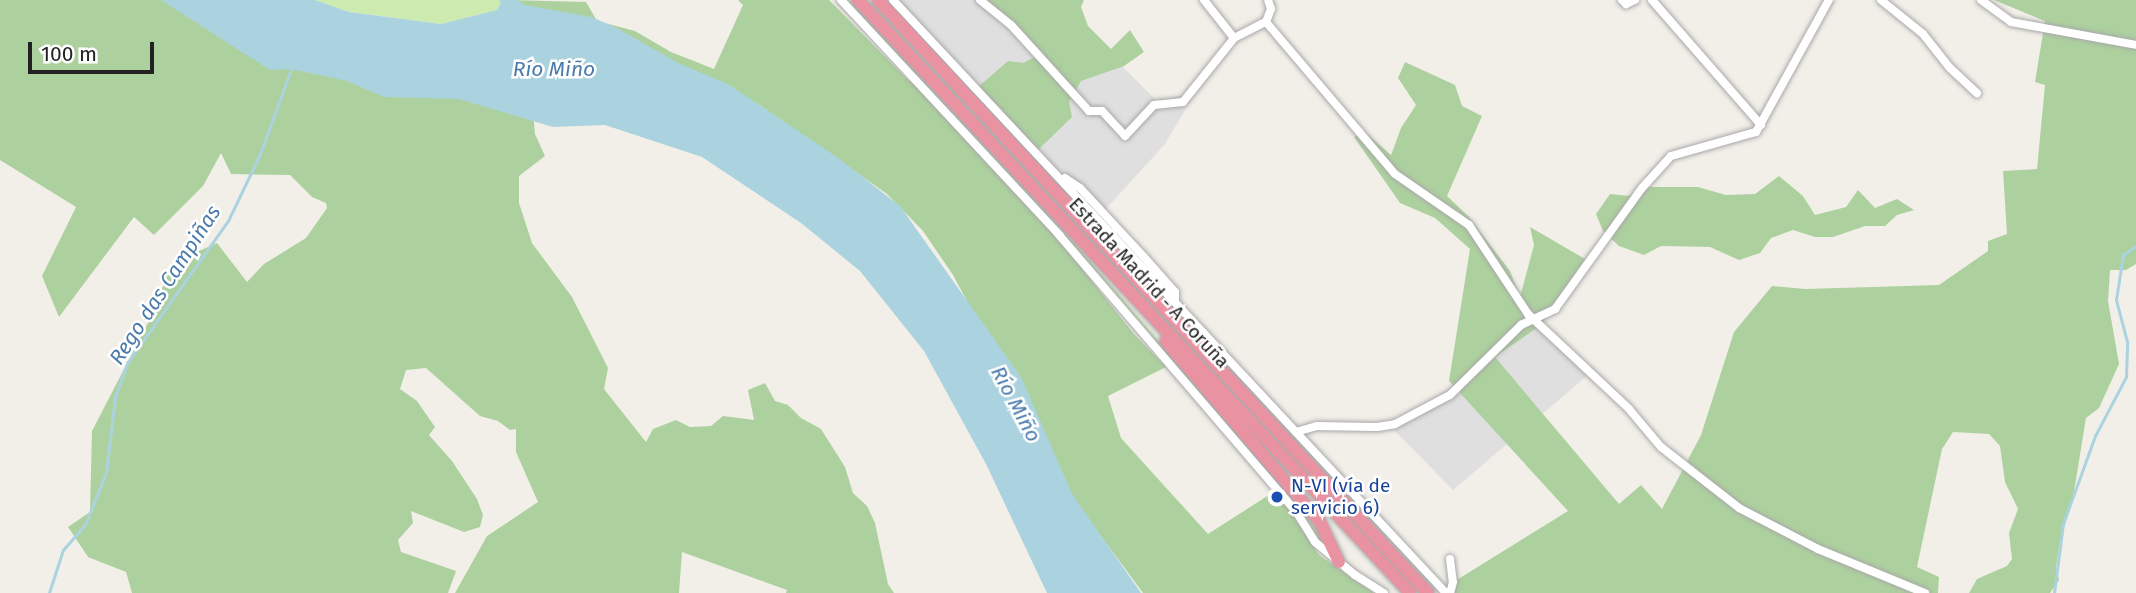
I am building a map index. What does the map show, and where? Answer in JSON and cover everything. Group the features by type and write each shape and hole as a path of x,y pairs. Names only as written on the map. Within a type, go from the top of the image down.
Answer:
{"highway":[{"name":"Estrada Madrid - A Coruña","path":"858,0 1410,593"},
{"name":"Estrada Madrid - A Coruña","path":"878,0 1428,593"},
{"path":"1088,246 1320,522 1339,562"}],"street":[{"path":"841,0 1021,193 1260,469 1297,513 1315,542 1384,593"},
{"path":"893,0 1448,593 1453,582 1450,559"},
{"path":"980,0 1011,25 1089,111 1102,111 1125,136 1154,106 1183,102 1234,38 1266,22 1271,9 1268,0"},
{"path":"1204,0 1234,38"},
{"path":"1622,0 1626,4 1635,0"},
{"path":"1652,0 1761,125"},
{"path":"1296,432 1317,426 1377,427 1413,415 1450,395 1521,325 1555,309 1642,188 1671,156 1756,132 1829,0"},
{"path":"1881,0 1923,34 1950,68 1977,93"},
{"path":"1981,0 2011,22 2136,46"},
{"path":"1266,22 1395,174 1469,225 1528,314 1629,410 1661,447 1739,508 1818,548 1925,593"}],"shaded area":[{"path":"899,0 989,0 1121,65 1156,100 1185,95 1192,98 1165,144 1104,211 1075,181 1056,168"},
{"path":"1525,317 1588,375 1453,490 1387,423 1445,393 1516,321"}],"green space":[{"path":"0,0 168,0 533,112 535,134 545,156 519,176 519,203 532,243 572,297 608,368 604,389 646,442 653,429 676,420 690,427 711,426 723,416 754,420 748,390 765,383 775,401 788,405 801,418 821,429 845,467 853,493 867,506 875,523 888,584 894,593 786,593 787,590 682,552 679,593 455,593 487,536 538,502 516,452 516,429 510,430 498,421 480,416 426,368 406,370 400,389 417,401 435,427 429,435 452,461 477,499 483,515 480,527 464,532 411,511 413,523 398,540 401,552 456,571 448,593 132,593 126,572 88,557 68,527 90,512 92,431 150,319 172,263 217,243 247,282 264,264 306,238 327,208 326,203 312,197 290,175 231,174 221,153 203,186 154,235 134,217 59,317 42,276 76,207 0,160"},
{"path":"315,0 499,0 502,3 497,10 441,24 349,12"},
{"path":"509,0 586,2 597,21 635,31 671,52 714,69 743,5 738,0 829,0 907,79 924,92 1047,225 1134,334 1166,367 1108,396 1121,438 1208,534 1272,493 1288,508 1319,555 1374,593 1143,593 1070,494 953,275 923,231 887,194 758,104"},
{"path":"845,0 849,0 1058,224 1314,520 1328,546 1322,543 1275,481 1154,345 1048,216"},
{"path":"982,0 1084,0 1081,7 1088,26 1111,49 1130,30 1144,52 1124,66 1081,81 1069,102 1072,117 1037,151 978,87 1008,61 1023,63 1043,53 1007,18"},
{"path":"1994,0 2136,0 2136,264 2126,270 2110,270 2108,301 2119,364 2099,408 2086,418 2073,498 2060,541 2056,567 2059,580 2050,593 1969,593 1977,579 2007,566 2012,559 2009,533 2018,509 2005,482 2000,446 1989,434 1953,432 1942,449 1917,567 1939,577 1938,593 1453,593 1447,586 1568,511 1449,381 1470,249 1435,218 1400,203 1354,137 1364,131 1391,155 1401,128 1416,105 1398,78 1405,62 1455,85 1462,106 1482,116 1447,196 1468,216 1510,271 1520,297 1534,245 1530,227 1585,259 1541,325 1495,357 1619,504 1641,485 1662,509 1701,435 1734,332 1772,286 1805,289 1939,285 1988,251 1988,241 2007,234 2003,171 2037,169 2045,85 2035,82 2045,21"},
{"path":"1779,176 1803,196 1815,215 1846,207 1858,190 1875,208 1897,199 1914,210 1897,215 1885,226 1865,226 1833,237 1815,237 1793,230 1771,238 1760,253 1739,260 1710,247 1661,246 1644,255 1619,246 1603,231 1596,214 1610,194 1629,196 1644,187 1698,187 1726,195 1755,194"}],"water":[{"name":"Río Miño","path":"161,0 315,0 349,12 441,24 497,10 501,3 499,0 517,0 525,5 591,17 615,27 678,63 728,84 838,158 900,206 1021,377 1072,494 1141,593 1047,593 986,464 924,351 860,271 801,223 702,157 605,125 553,127 459,99 384,97 347,81 291,69 270,70"}],"waterway":[{"name":"Rego das Campiñas","path":"49,593 63,550 85,525 106,473 115,397 128,362 228,221 260,154 292,67"},
{"path":"2054,593 2063,524 2095,436 2126,377 2127,342 2116,300 2123,255 2136,246"}],"place":[{"name":"N-VI (vía de servicio 6)","path":"1277,497"}]}
